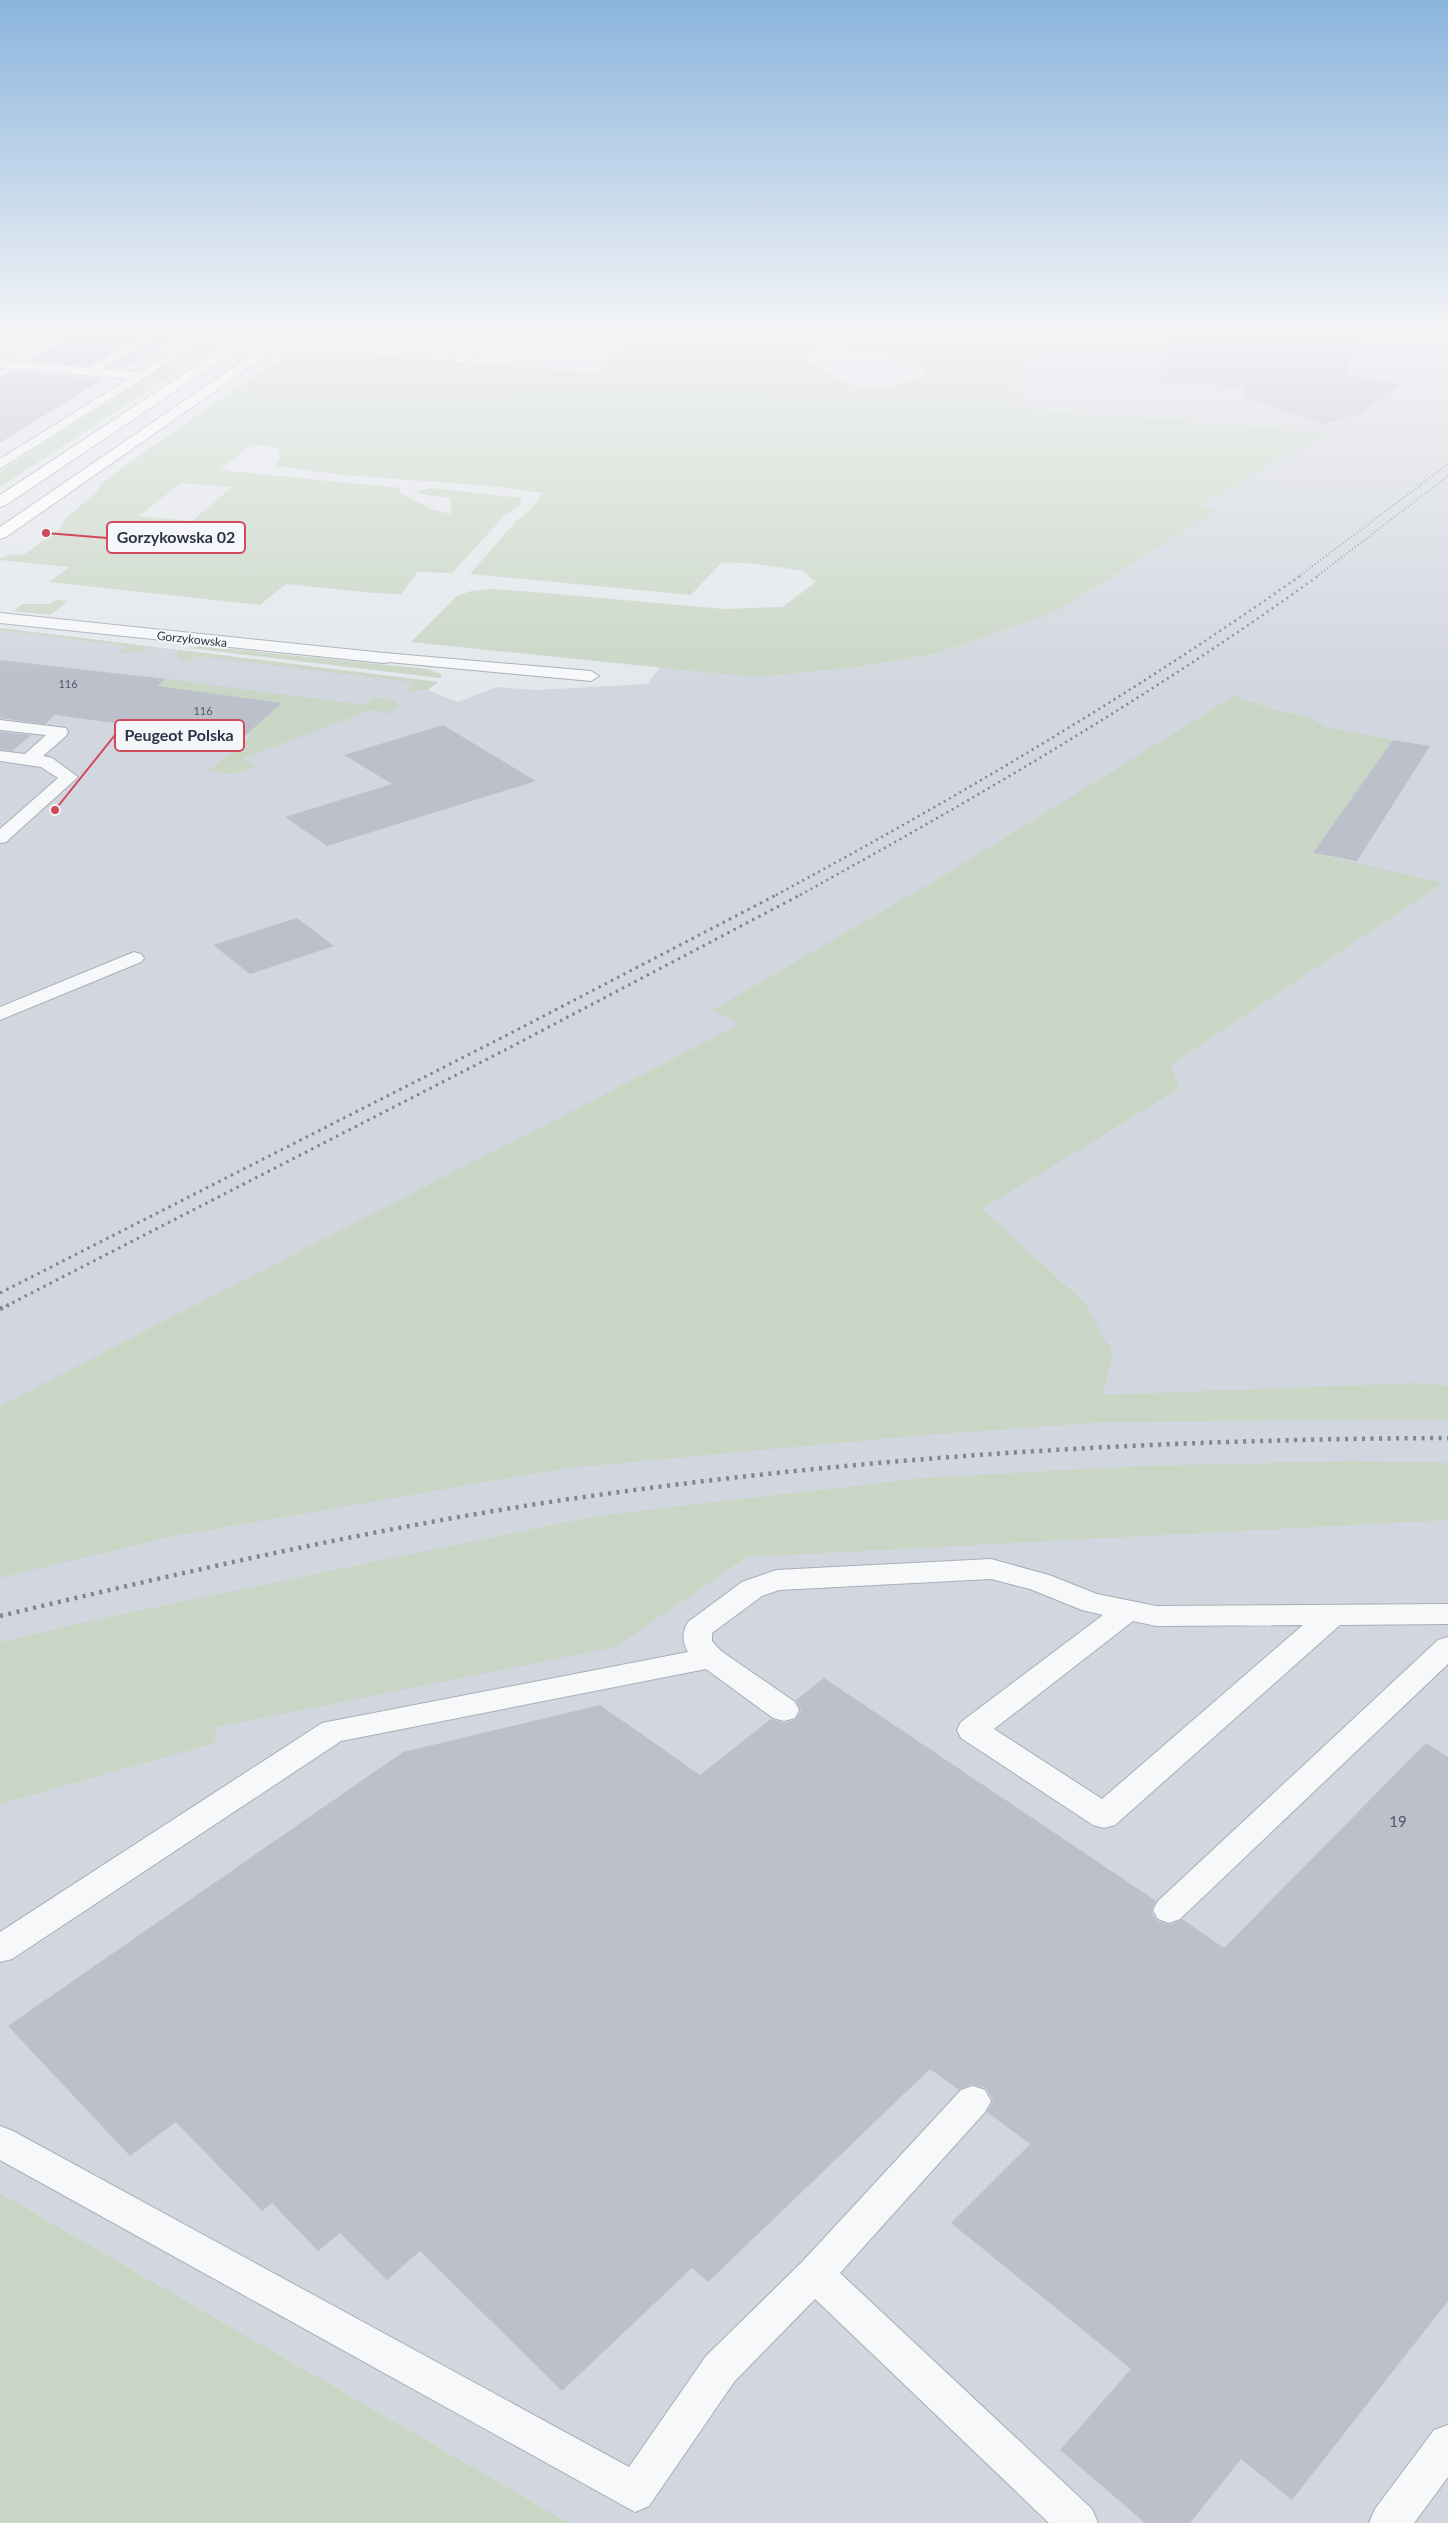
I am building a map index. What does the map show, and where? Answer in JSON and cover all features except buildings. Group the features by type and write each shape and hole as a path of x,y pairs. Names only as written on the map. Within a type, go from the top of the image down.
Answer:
{"main road":[{"path":"0,502 79,449"},
{"path":"0,534 122,449"},
{"path":"17,490 57,494"}],"street":[{"name":"Gorzykowska","path":"0,618 384,658"}],"lane":[{"path":"0,466 27,449"},
{"path":"384,658 591,676"},
{"path":"0,725 60,732 29,760"},
{"path":"0,756 46,762 69,777 0,838"},
{"path":"0,1014 134,958"},
{"path":"784,1710 711,1658 698,1644 698,1628 752,1589 776,1580 991,1569 1039,1582 1092,1603 1156,1616 1448,1614"},
{"path":"1129,1610 972,1730 1104,1816 1333,1615"},
{"path":"1169,1910 1448,1647"},
{"path":"0,1950 333,1731 711,1658"},
{"path":"0,2142 635,2492 720,2369 815,2274 973,2101"},
{"path":"815,2274 1078,2523"},
{"path":"1389,2523 1448,2444"}],"shaded area":[{"path":"1301,449 1448,449 1448,2523 569,2523 0,2193 0,628 438,682 428,690 458,702 496,687 536,690 647,684 661,667 754,677 858,667 935,654 1056,612 1214,511 1200,506","holes":["1179,1089 981,1209 1085,1303 520,1368"]}],"green space":[{"path":"36,449 59,449 0,487 0,472"},
{"path":"149,449 246,449 220,470 401,488 399,492 431,509 451,514 450,498 419,494 417,491 431,488 522,498 520,506 506,514 452,573 418,572 401,594 286,584 260,605 49,582 69,567 0,560 0,558 11,554 23,555 58,530 67,517 96,493 101,483","holes":["181,483 232,487 192,521 139,516"]},
{"path":"279,449 1302,449 1201,505 1215,511 1056,612 935,654 858,667 753,677 411,642 457,596 471,591 491,589 534,592 724,609 782,607 816,582 803,571 757,564 722,562 691,595 470,574 516,521 529,511 543,493 492,486 344,475 276,466 280,458"},
{"path":"56,600 67,601 50,615 14,611 22,604 50,604"},
{"path":"0,628 154,647 138,653 118,653 127,646 0,630"},
{"path":"201,646 427,669 441,674 441,678 189,648"},
{"path":"179,650 438,682 427,690 407,691 413,682 196,656 188,662 181,660 177,655"},
{"path":"144,676 365,705 373,697 397,702 398,707 387,714 373,709 242,759 255,766 234,774 208,771 253,735 247,734 282,703 128,689"},
{"path":"1234,696 1271,709 1309,717 1328,728 1393,740 1313,853 1443,883 1170,1065 1179,1089 982,1209 1085,1303 1113,1354 1103,1395 1415,1383 1448,1386 1448,1419 1104,1422 913,1436 567,1468 168,1537 0,1578 0,1406 741,1024 713,1010 950,872"},
{"path":"1352,1461 1448,1463 1448,1520 747,1557 615,1647 216,1727 215,1743 0,1804 0,1642 113,1616 596,1516 923,1478 1140,1466"},
{"path":"0,2193 569,2523 0,2523"}],"railway":[{"path":"1298,577 1448,464"},
{"path":"1316,577 1448,476"},
{"path":"776,895 977,783 1043,743 1173,662 1300,576"},
{"path":"800,895 933,821 1129,703 1256,620 1318,576"},
{"path":"0,1293 511,1033 778,894"},
{"path":"6,1306 505,1050 802,894"},
{"path":"0,1309 9,1305"},
{"path":"0,1616 226,1564 377,1532 529,1505 710,1480 920,1459 1131,1446 1342,1439 1448,1438"}],"place":[{"name":"Gorzykowska 02","path":"46,533"},
{"name":"Peugeot Polska","path":"55,810"}]}
